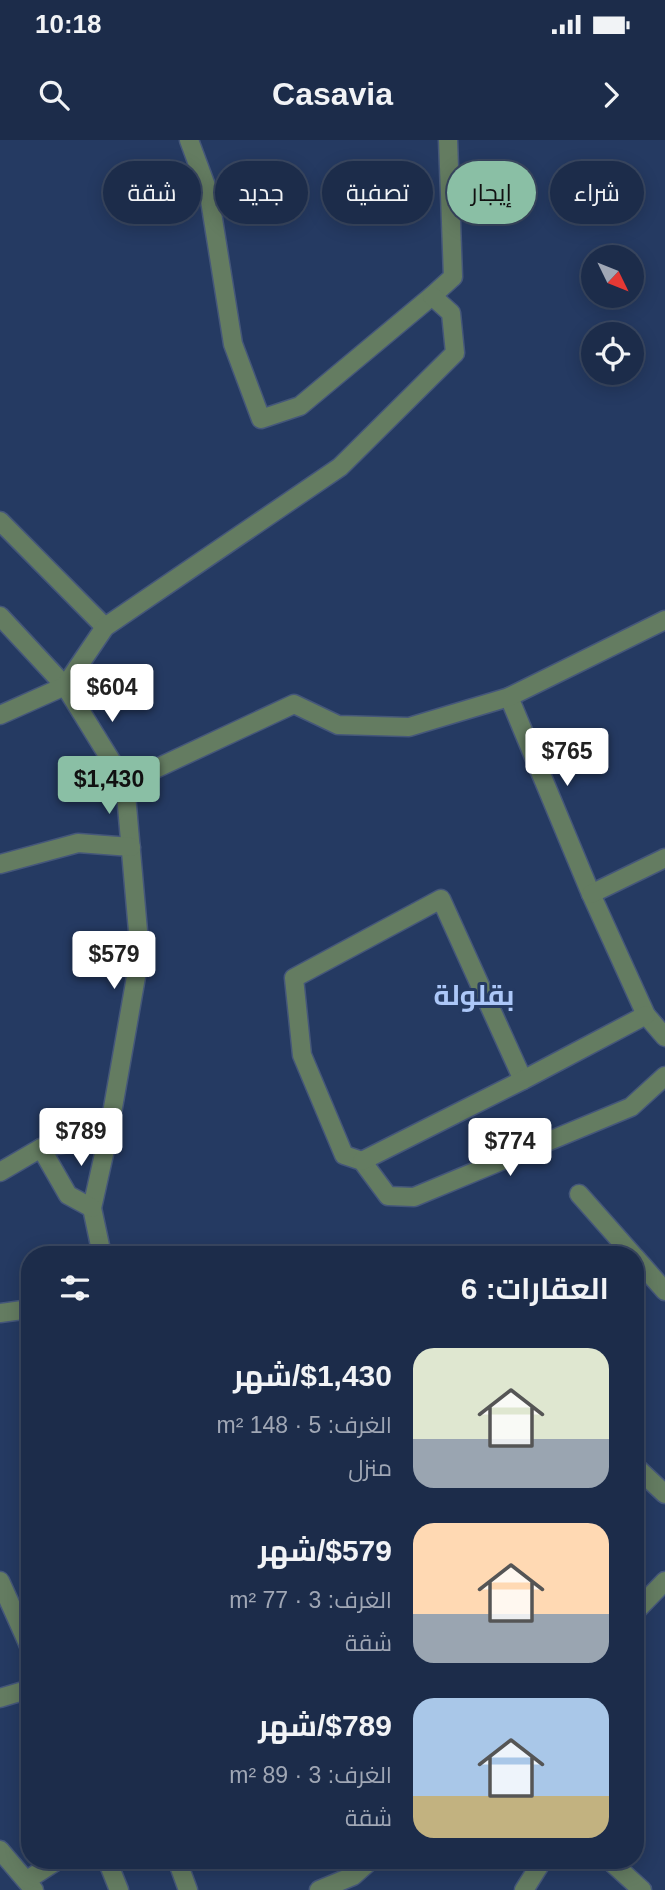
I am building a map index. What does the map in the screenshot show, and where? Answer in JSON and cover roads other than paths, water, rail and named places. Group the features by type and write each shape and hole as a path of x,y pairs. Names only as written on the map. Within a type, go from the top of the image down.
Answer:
{"street":[{"path":"189,140 209,194 233,344 261,419 300,406 453,277 448,140"},
{"path":"0,715 65,686 105,627 341,467 455,353 451,313 432,296"},
{"path":"0,521 105,627"},
{"path":"0,616 65,686 125,783 139,954 108,1136 92,1208 100,1246"},
{"path":"125,783 294,704 338,725 410,727 509,697 665,620"},
{"path":"509,697 591,894 646,1015 665,1037"},
{"path":"0,864 78,843 131,847"},
{"path":"591,894 665,858"},
{"path":"523,1080 441,899 294,978 302,1055 344,1155 362,1161 388,1196 414,1197 631,1107 665,1076"},
{"path":"362,1161 646,1015"},
{"path":"0,1171 41,1147 108,1136"},
{"path":"41,1147 68,1195 92,1208"},
{"path":"579,1194 625,1246"},
{"path":"644,1267 665,1291"},
{"path":"0,1313 21,1310"},
{"path":"644,1474 664,1491"},
{"path":"0,1581 21,1628"},
{"path":"644,1603 665,1581"},
{"path":"0,1698 21,1692"},
{"path":"0,1850 31,1885 48,1869"},
{"path":"111,1869 119,1890"},
{"path":"180,1869 188,1890"},
{"path":"319,1890 353,1876 361,1869"},
{"path":"524,1890 537,1869"},
{"path":"618,1869 642,1890"}],"district":[{"name":"بقلولة","path":"474,995"}]}
